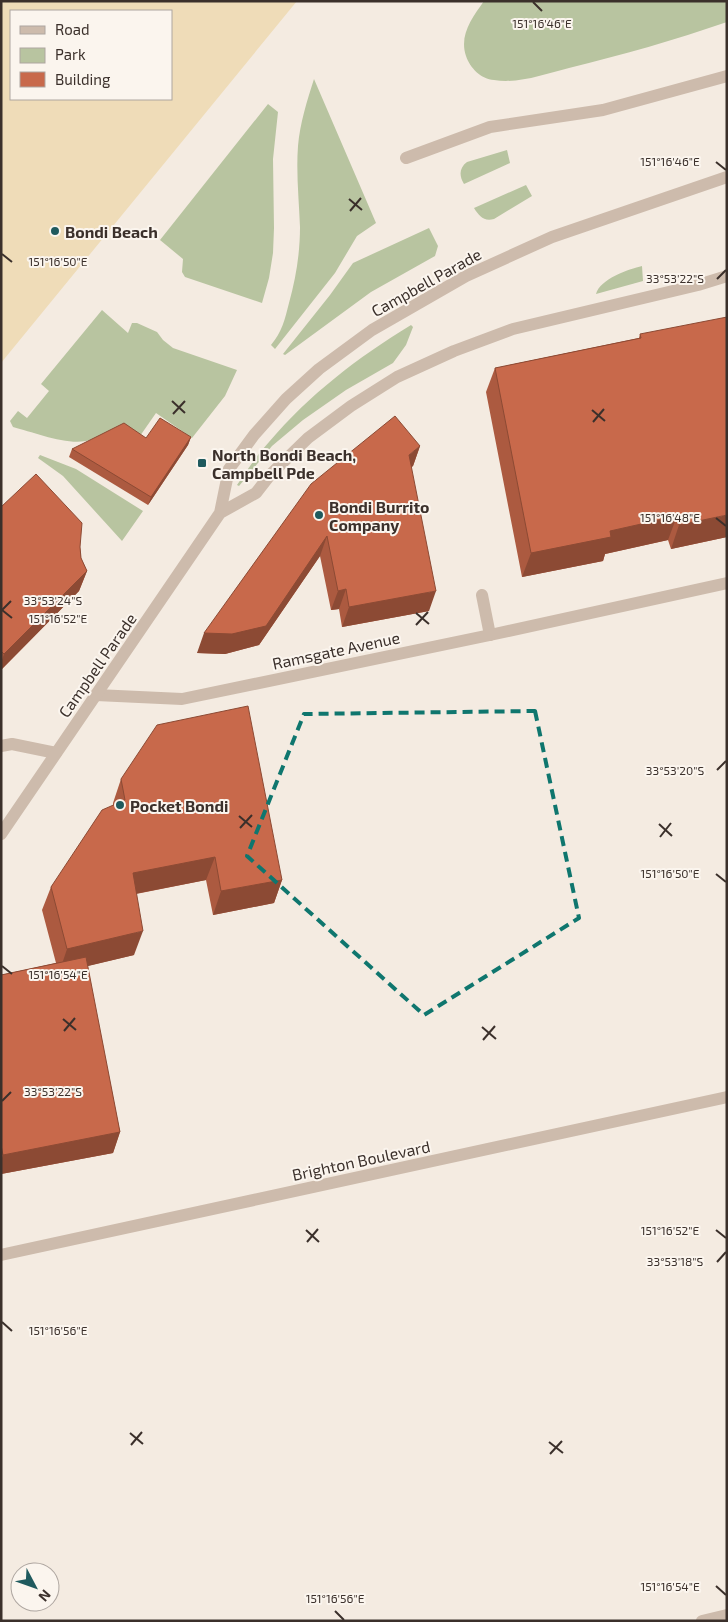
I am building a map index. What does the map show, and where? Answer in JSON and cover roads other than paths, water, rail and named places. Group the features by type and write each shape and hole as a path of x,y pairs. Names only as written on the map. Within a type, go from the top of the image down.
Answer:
{"street":[{"path":"406,158 490,127 603,110 727,76"},
{"name":"Campbell Parade","path":"1,834 220,513 229,469 254,435 286,399 318,368 372,330 466,276 552,237 727,177"},
{"name":"Campbell Parade","path":"220,513 256,492 270,475 308,438 351,406 397,377 454,350 513,329 727,276"},
{"name":"Ramsgate Avenue","path":"96,695 182,699 490,635 727,583"},
{"path":"482,595 490,635"},
{"path":"1,746 12,744 56,753"},
{"name":"Brighton Boulevard","path":"1,1255 727,1097"},
{"path":"702,1621 727,1615"}],"place":[{"name":"Bondi Beach","path":"55,231"},
{"name":"North Bondi Beach, Campbell Pde","path":"202,463"},
{"name":"Bondi Burrito Company","path":"319,515"},
{"name":"Pocket Bondi","path":"120,805"}]}
